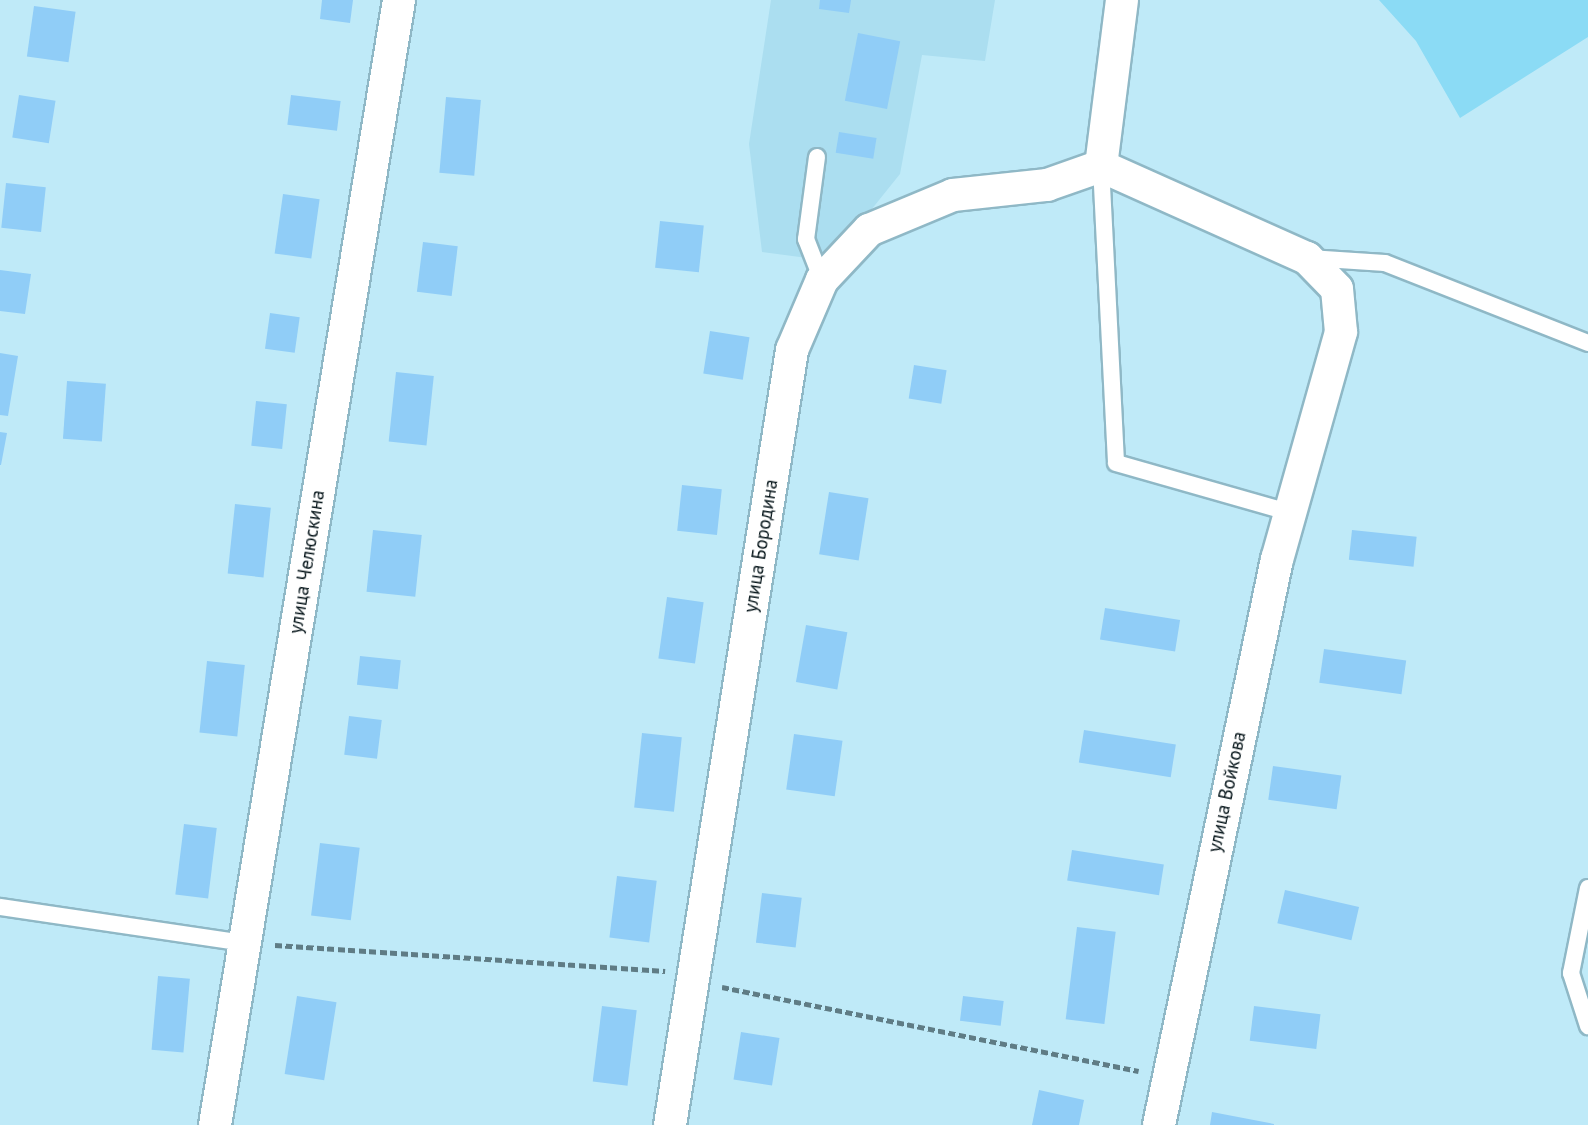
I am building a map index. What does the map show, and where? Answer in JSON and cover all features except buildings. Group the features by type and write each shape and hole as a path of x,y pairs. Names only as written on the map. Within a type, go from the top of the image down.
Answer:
{"street":[{"name":"улица Челюскина","path":"215,1125 399,0"},
{"path":"1122,0 1101,166 1307,258"},
{"name":"улица Бородина","path":"670,1125 792,350 822,280 869,230 953,195 1047,185 1101,166"},
{"name":"улица Войкова","path":"1159,1125 1277,559 1307,463 1341,332 1337,289 1307,258"}],"lane":[{"path":"817,158 806,239 822,280"},
{"path":"1101,166 1116,463 1291,513"},
{"path":"1307,258 1385,263 1588,343"},
{"path":"1588,888 1572,973 1588,1026"},
{"path":"0,907 245,943"}],"shaded area":[{"path":"771,0 995,0 985,61 922,55 900,174 830,261 762,252 749,144"},
{"path":"1379,0 1588,0 1588,37 1460,118 1416,41"}]}
